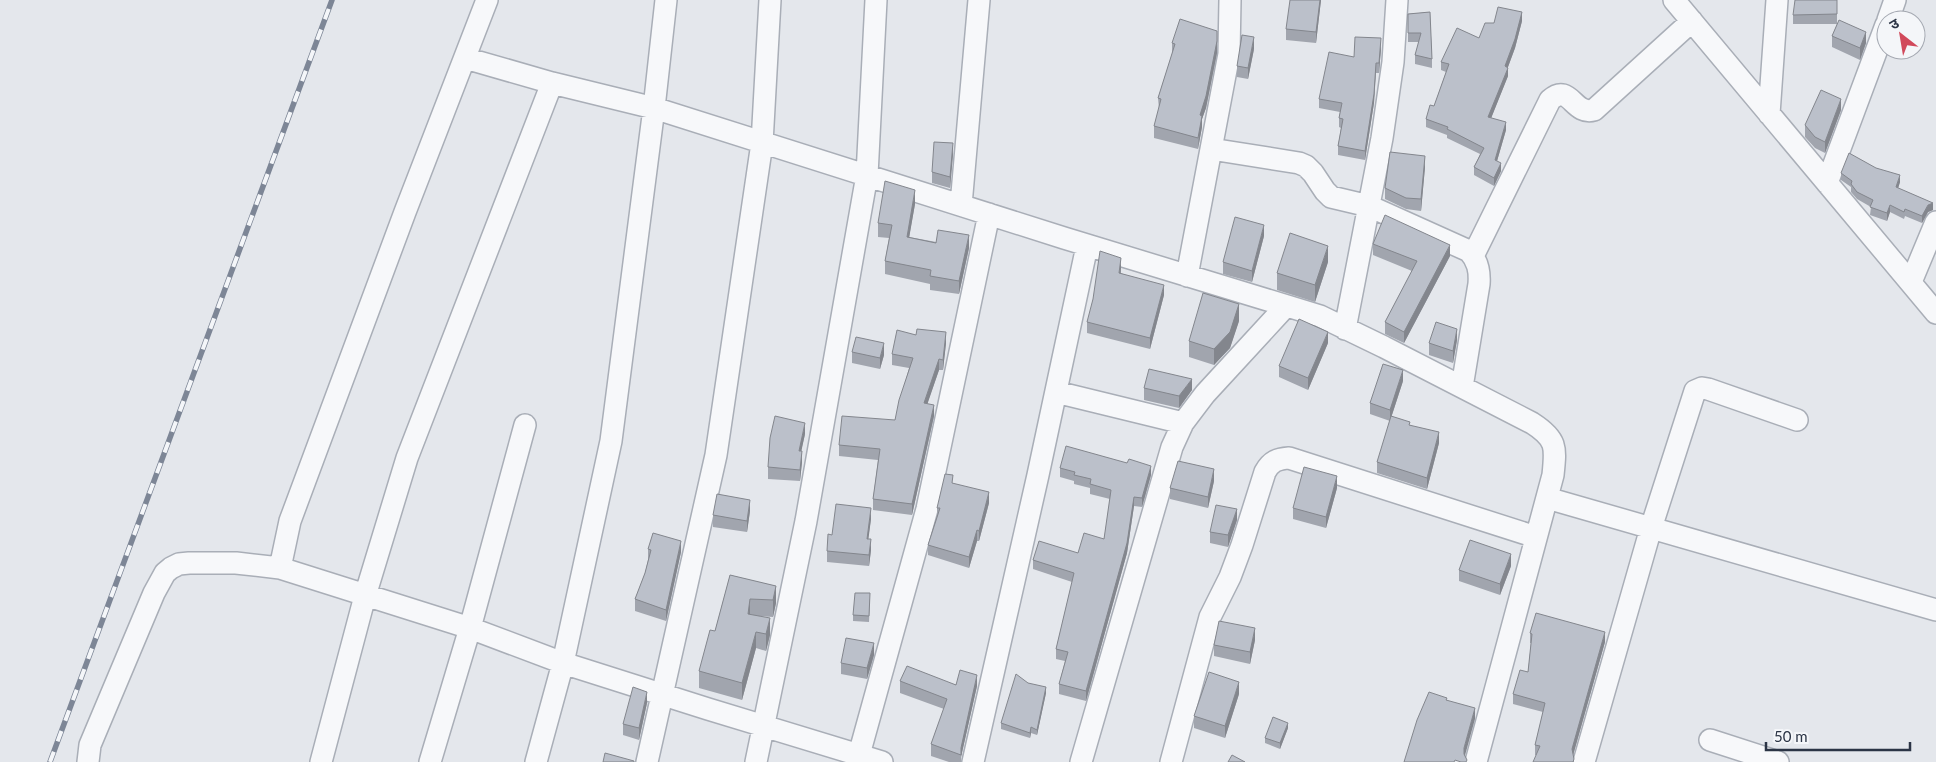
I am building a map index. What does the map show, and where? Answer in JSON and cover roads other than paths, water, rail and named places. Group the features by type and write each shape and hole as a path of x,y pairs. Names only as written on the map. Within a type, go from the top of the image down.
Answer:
{"street":[{"path":"280,568 290,521 296,504 487,0"},
{"path":"647,762 716,455 762,143 770,0"},
{"path":"756,762 806,521 867,175 876,0"},
{"path":"961,205 979,0"},
{"path":"1188,276 1229,54 1230,0"},
{"path":"1345,328 1382,138 1392,71 1397,0"},
{"path":"1769,114 1777,0"},
{"path":"536,762 564,663 611,441 654,108 660,2"},
{"path":"1474,256 1550,100 1558,94 1563,94 1582,110 1587,112 1594,110 1681,6 1936,313"},
{"path":"1827,183 1876,51"},
{"path":"465,58 552,83 654,108 1087,246 1320,316 1462,387 1546,432 1555,454 1553,475 1476,762"},
{"path":"321,762 365,596 407,458 552,83"},
{"path":"1211,149 1299,163 1306,166 1313,173 1331,197 1369,206 1463,247 1474,256 1480,271 1479,284 1462,387"},
{"path":"858,759 927,509 989,214"},
{"path":"1911,282 1936,222"},
{"path":"973,762 1087,246"},
{"path":"1081,762 1172,447 1184,423 1205,394 1286,306"},
{"path":"1584,762 1651,528 1695,391 1702,388 1708,389 1797,420"},
{"path":"1056,392 1184,423"},
{"path":"430,762 470,628 525,425"},
{"path":"1171,762 1210,617 1230,577 1265,472 1270,464 1280,459 1289,458 1536,537"},
{"path":"1547,498 1936,610"},
{"path":"88,762 90,745 154,593 165,573 171,568 189,562 245,564 280,568 470,628 564,663 858,759 882,762"},
{"path":"1710,740 1778,762"}],"railway":[{"path":"50,762 332,0"}]}
